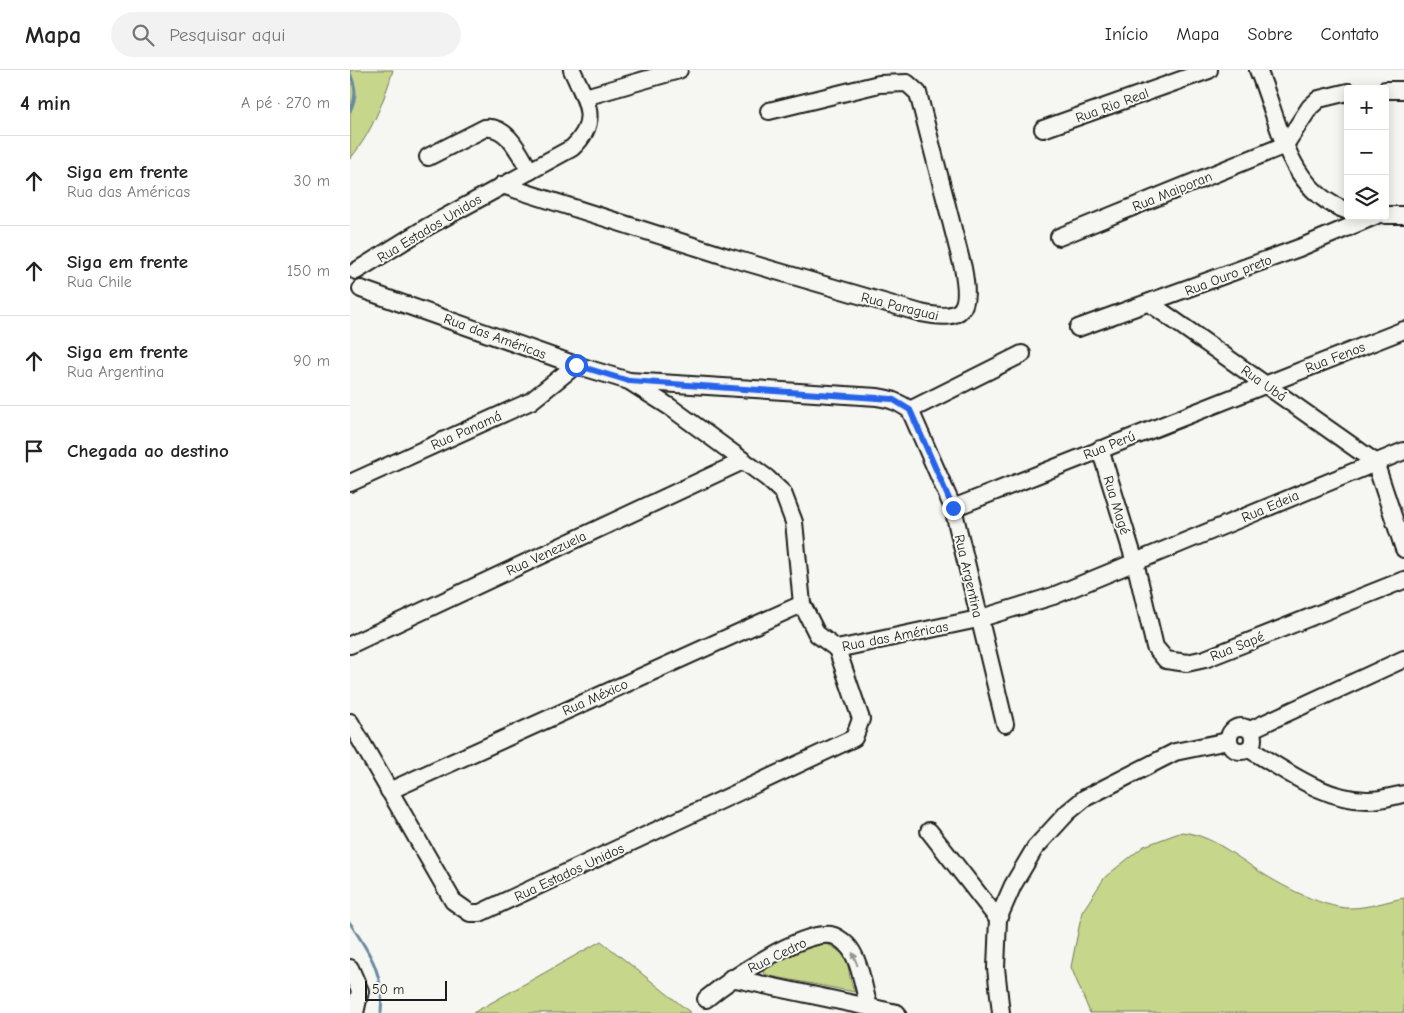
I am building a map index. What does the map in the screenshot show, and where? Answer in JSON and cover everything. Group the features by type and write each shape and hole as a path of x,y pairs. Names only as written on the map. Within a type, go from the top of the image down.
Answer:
{"street":[{"name":"Rua Estados Unidos","path":"353,271 427,227 572,148 588,128 590,117 584,97 572,70"},
{"path":"584,97 679,70"},
{"name":"Rua Rio Real","path":"1043,129 1208,70"},
{"path":"1258,70 1296,170 1320,198 1344,209"},
{"name":"Rua Paraguai","path":"502,185 728,257 921,313 941,317 953,316 962,309 967,296 963,268 918,93 907,83 879,84 769,111"},
{"path":"1389,90 1404,90"},
{"path":"1285,145 1310,107 1319,99 1344,93"},
{"path":"428,157 485,128 492,127 498,128 509,139 530,171"},
{"name":"Rua Maiporan","path":"1059,237 1285,145"},
{"path":"1389,215 1404,215"},
{"name":"Rua Ouro preto","path":"1078,328 1151,304 1299,248 1366,220"},
{"path":"353,271 363,281 356,292"},
{"name":"Rua das Américas","path":"356,292 629,381 670,407 776,485 783,493 794,522 802,604 818,634 837,649 978,619 1053,596 1135,562"},
{"name":"Rua Ubá","path":"1151,304 1376,462"},
{"name":"Rua Fenos","path":"1265,384 1404,330"},
{"path":"629,381 877,397 892,399 910,410 1022,354"},
{"name":"Rua Panamá","path":"350,483 531,401 576,365"},
{"name":"Rua Perú","path":"953,508 1265,384"},
{"name":"Rua Argentina","path":"910,410 953,508 978,619 1005,724"},
{"name":"Rua Magé","path":"1100,449 1135,562"},
{"name":"Rua Edeia","path":"1135,562 1404,451"},
{"name":"Rua Venezuela","path":"350,645 743,461"},
{"path":"1376,462 1404,549"},
{"name":"Rua Sapé","path":"1135,562 1155,647 1166,660 1175,663 1205,659 1404,580"},
{"name":"Rua México","path":"388,791 802,604"},
{"name":"Rua Estados Unidos","path":"350,722 453,902 470,913 480,913 842,746 854,738 861,719 837,649"},
{"path":"1404,659 1250,730 1240,727 1235,728 1228,741 1230,746 1239,751 1248,749 1316,787 1339,796 1370,800 1404,794"},
{"path":"1364,676 1404,668"},
{"path":"1248,749 1253,740 1250,730"},
{"path":"1000,1012 996,968 998,919 1013,885 1035,848 1068,812 1085,798 1175,752 1228,741"},
{"path":"930,831 998,919"},
{"name":"Rua Cedro","path":"706,999 731,978 809,938 832,935 847,944 853,953 869,1006"},
{"path":"350,968 360,990 355,1013"},
{"name":"Rua Cedro","path":"731,978 897,1013"}],"green space":[{"path":"350,70 393,70 376,117 358,149 350,159"},
{"path":"1182,832 1200,836 1216,843 1282,885 1326,904 1357,908 1404,898 1404,1013 1090,1013 1071,967 1082,912 1105,877 1144,846"},
{"path":"601,941 691,1013 473,1013"},
{"path":"827,944 836,949 846,959 855,992 770,976 763,973 782,958 811,947"}],"waterway":[{"path":"350,73 355,92 350,111"},
{"path":"350,923 370,955 378,976 382,1000 381,1013"}],"route":[{"path":"576,365 629,381 892,399 910,410 953,508"}]}
